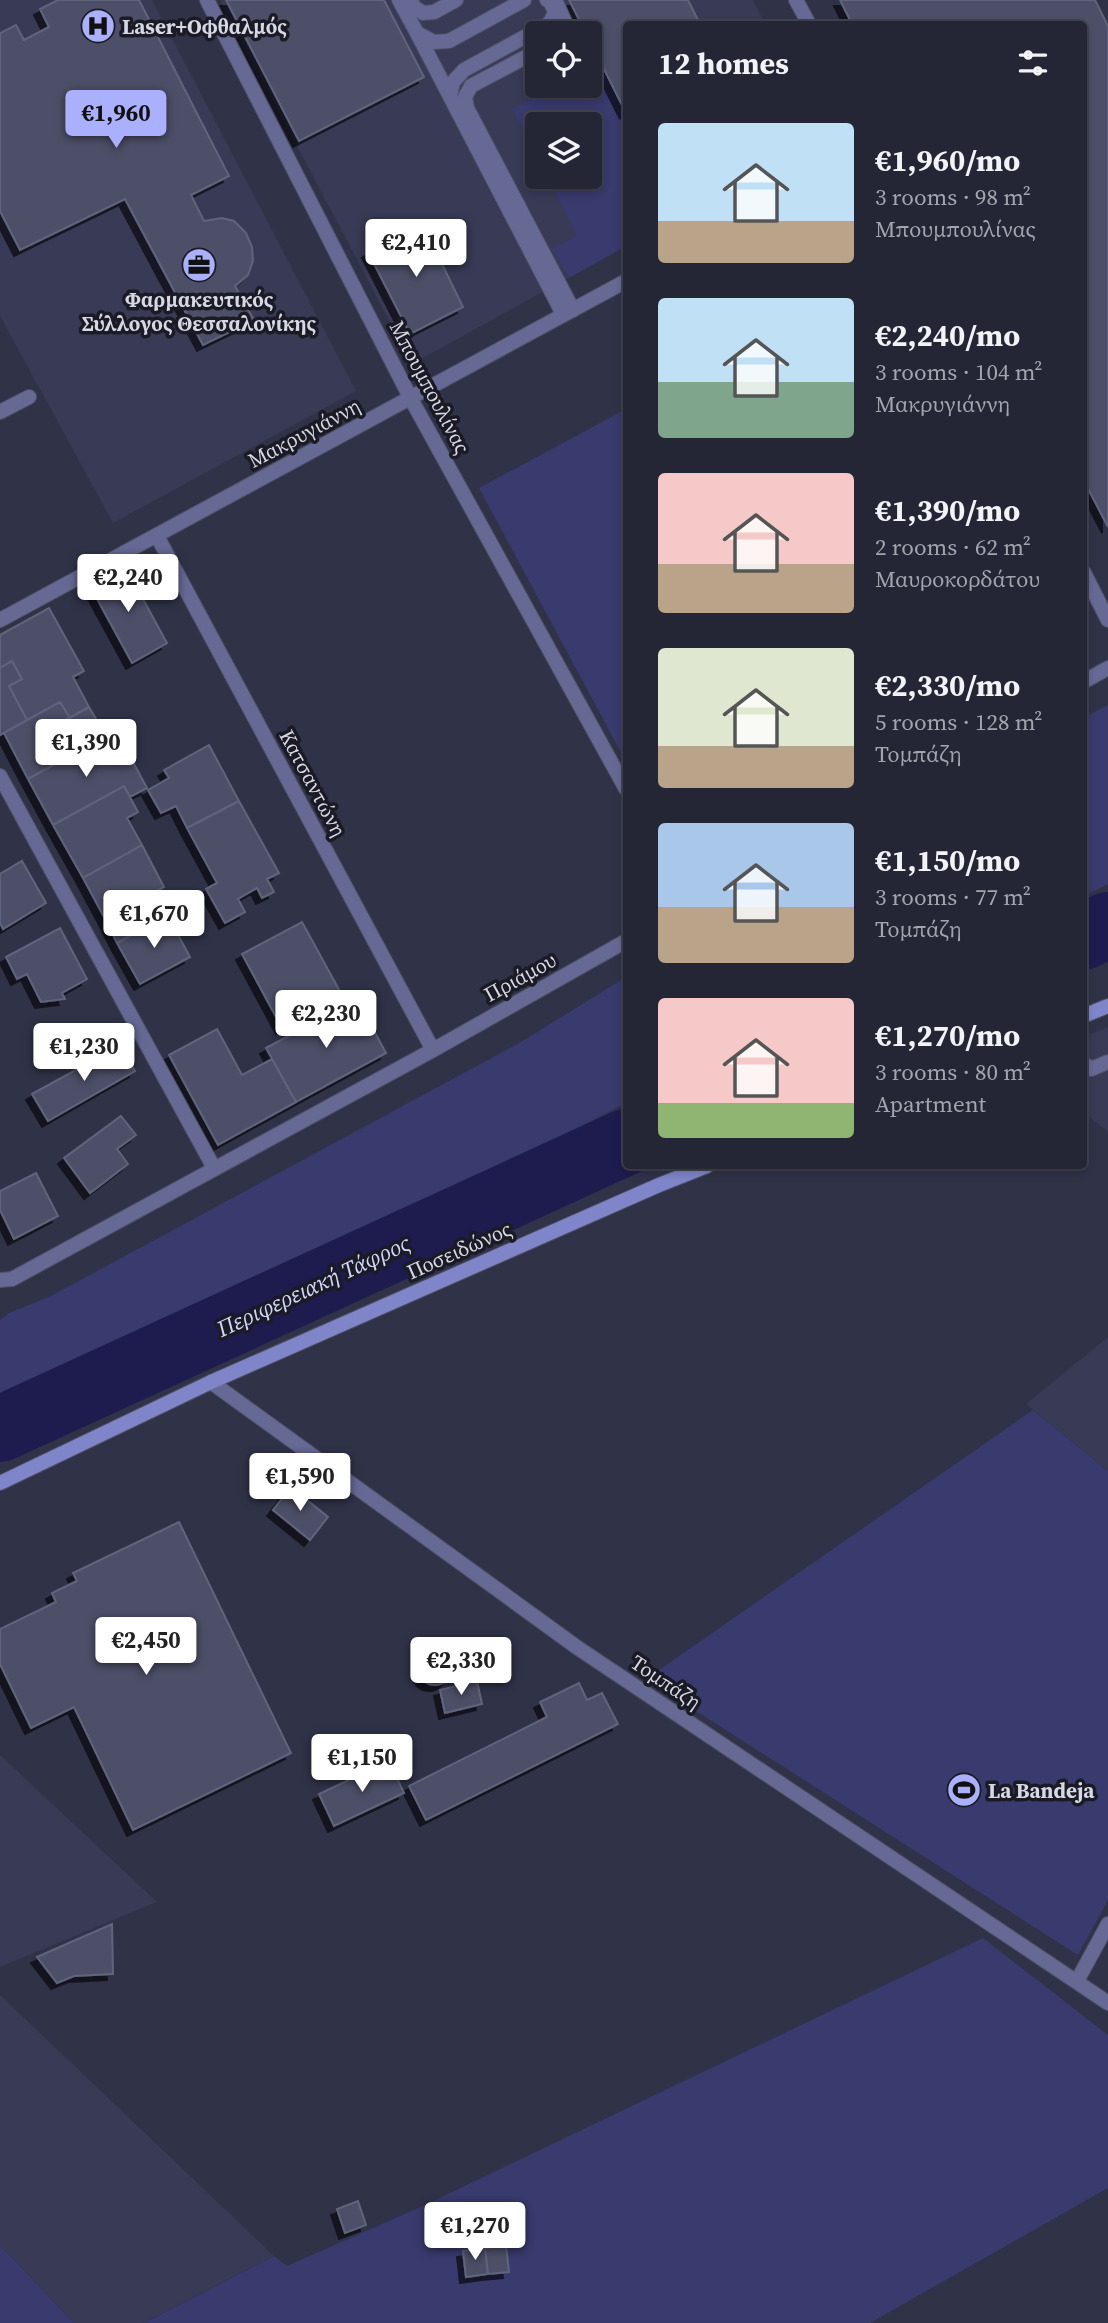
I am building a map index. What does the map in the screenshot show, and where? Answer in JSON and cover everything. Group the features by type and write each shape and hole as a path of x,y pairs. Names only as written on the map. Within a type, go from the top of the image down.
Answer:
{"street":[{"name":"Μπουμπουλίνας","path":"207,0 411,399 623,784"},
{"path":"399,0 568,312"},
{"path":"411,0 414,7 423,13 434,12 456,0"},
{"path":"416,33 434,42 449,41 526,0"},
{"path":"450,97 453,82 464,70 550,23 555,12 547,0"},
{"path":"555,0 565,21"},
{"path":"796,0 807,21"},
{"path":"525,57 471,86 465,97 467,108 568,312"},
{"name":"Μακρυγιάννη","path":"0,620 623,283"},
{"path":"0,412 29,397"},
{"name":"Κατσαντώνη","path":"157,536 433,1050"},
{"path":"1087,579 1108,620"},
{"path":"1087,680 1108,668"},
{"path":"0,776 214,1168"},
{"name":"Πριάμου","path":"0,1280 12,1279 433,1050 623,943"},
{"path":"1087,1014 1108,1006"},
{"path":"1087,1066 1091,1069 1108,1062"},
{"name":"Ποσειδώνος","path":"0,1483 211,1382 699,1169"},
{"name":"Τομπάζη","path":"211,1382 578,1648 1108,2003"},
{"path":"1077,1980 1108,1924"}],"shaded area":[{"path":"0,0 152,0 356,391 113,523 0,316"},
{"path":"220,0 753,0 764,21 623,21 623,248 412,364"},
{"path":"602,67 623,108 623,248 569,278 552,249 577,236 553,189 602,189 602,112 525,112 525,134 512,109 533,98 602,98"},
{"path":"623,411 623,756 479,488"},
{"path":"1108,705 1108,884 1087,895 1087,716"},
{"path":"623,979 623,1105 315,1258 0,1405 0,1320 9,1313 51,1296 521,1042"},
{"path":"1108,1027 1108,1132 1087,1115 1087,1035"},
{"path":"1108,1337 1108,1471 1026,1404"},
{"name":"La Bandeja","path":"1033,1410 1108,1471 1108,1900 1078,1955 646,1679"},
{"path":"0,1755 157,1902 0,1967"},
{"path":"983,1938 1108,2035 1108,2188 870,2323 144,2323 274,2256 287,2266 425,2205"},
{"path":"0,1995 274,2256 143,2323 74,2323 0,2245"},
{"path":"0,2245 74,2323 0,2323"}],"building":[{"path":"58,0 139,0 229,176 191,195 204,221 222,218 234,221 246,233 252,247 253,261 248,275 235,286 254,320 203,345 125,199 20,250 0,211 0,33 16,25 24,40 49,27 40,9"},
{"path":"226,0 384,0 424,77 299,141"},
{"path":"569,0 688,0 698,21 623,21 623,107 602,65 602,21 580,21"},
{"path":"840,0 1095,0 1108,26 1108,527 1087,487 1087,21 850,21"},
{"path":"423,225 463,307 410,334 368,252"},
{"path":"125,566 167,643 132,663 90,586"},
{"path":"49,608 84,671 73,677 89,707 70,718 60,702 27,720 9,686 22,679 12,661 0,668 0,635"},
{"path":"12,661 22,679 9,686 27,720 0,735 0,668"},
{"path":"60,702 70,718 54,726 70,756 28,779 4,733"},
{"path":"89,707 106,736 70,756 54,726"},
{"path":"106,736 114,750 124,745 147,788 130,797 124,786 53,825 28,779"},
{"path":"209,745 239,801 187,828 176,806 161,813 148,790 169,778 164,770"},
{"path":"124,786 138,812 127,818 142,845 83,878 53,825"},
{"path":"239,801 279,873 267,879 274,892 262,898 257,888 238,899 245,912 225,923 206,889 217,883 187,828"},
{"path":"142,845 164,887 105,919 83,878"},
{"path":"22,861 46,903 3,929 0,923 0,874"},
{"path":"155,892 168,916 117,943 105,919"},
{"path":"168,916 190,957 140,984 117,943"},
{"path":"302,922 342,995 282,1028 242,954"},
{"path":"60,928 87,979 62,993 65,999 41,1002 27,974 17,979 6,957"},
{"path":"357,999 386,1053 296,1102 266,1048"},
{"path":"217,1029 242,1075 272,1059 296,1102 218,1145 169,1055"},
{"path":"121,1045 135,1071 48,1121 32,1094"},
{"path":"121,1116 136,1135 117,1149 128,1164 90,1193 64,1158"},
{"path":"36,1173 58,1216 14,1239 0,1210 0,1191"},
{"path":"291,1487 328,1517 310,1540 273,1510"},
{"path":"179,1522 291,1753 133,1830 74,1707 31,1728 0,1664 0,1629 56,1602 52,1593 77,1581 73,1573"},
{"path":"435,1651 447,1656 452,1668 447,1680 435,1685 423,1680 418,1668 423,1656"},
{"path":"477,1681 482,1704 445,1713 440,1690"},
{"path":"579,1683 587,1700 602,1693 618,1724 426,1820 409,1786 547,1717 540,1702"},
{"path":"389,1761 404,1793 334,1826 319,1794"},
{"path":"112,1924 113,1974 74,1976 57,1983 37,1957"},
{"path":"358,2201 366,2225 345,2233 337,2209"},
{"path":"506,2245 509,2272 488,2274 485,2248"},
{"path":"485,2248 488,2274 466,2277 463,2251"}],"waterway":[{"name":"Περιφερειακή Τάφρος","path":"1087,935 1108,925"},
{"name":"Περιφερειακή Τάφρος","path":"0,1429 623,1143"}],"place":[{"name":"Laser+Οφθαλμός","path":"98,26"},
{"name":"Φαρμακευτικός Σύλλογος Θεσσαλονίκης","path":"199,265"},
{"name":"La Bandeja","path":"964,1790"}]}
